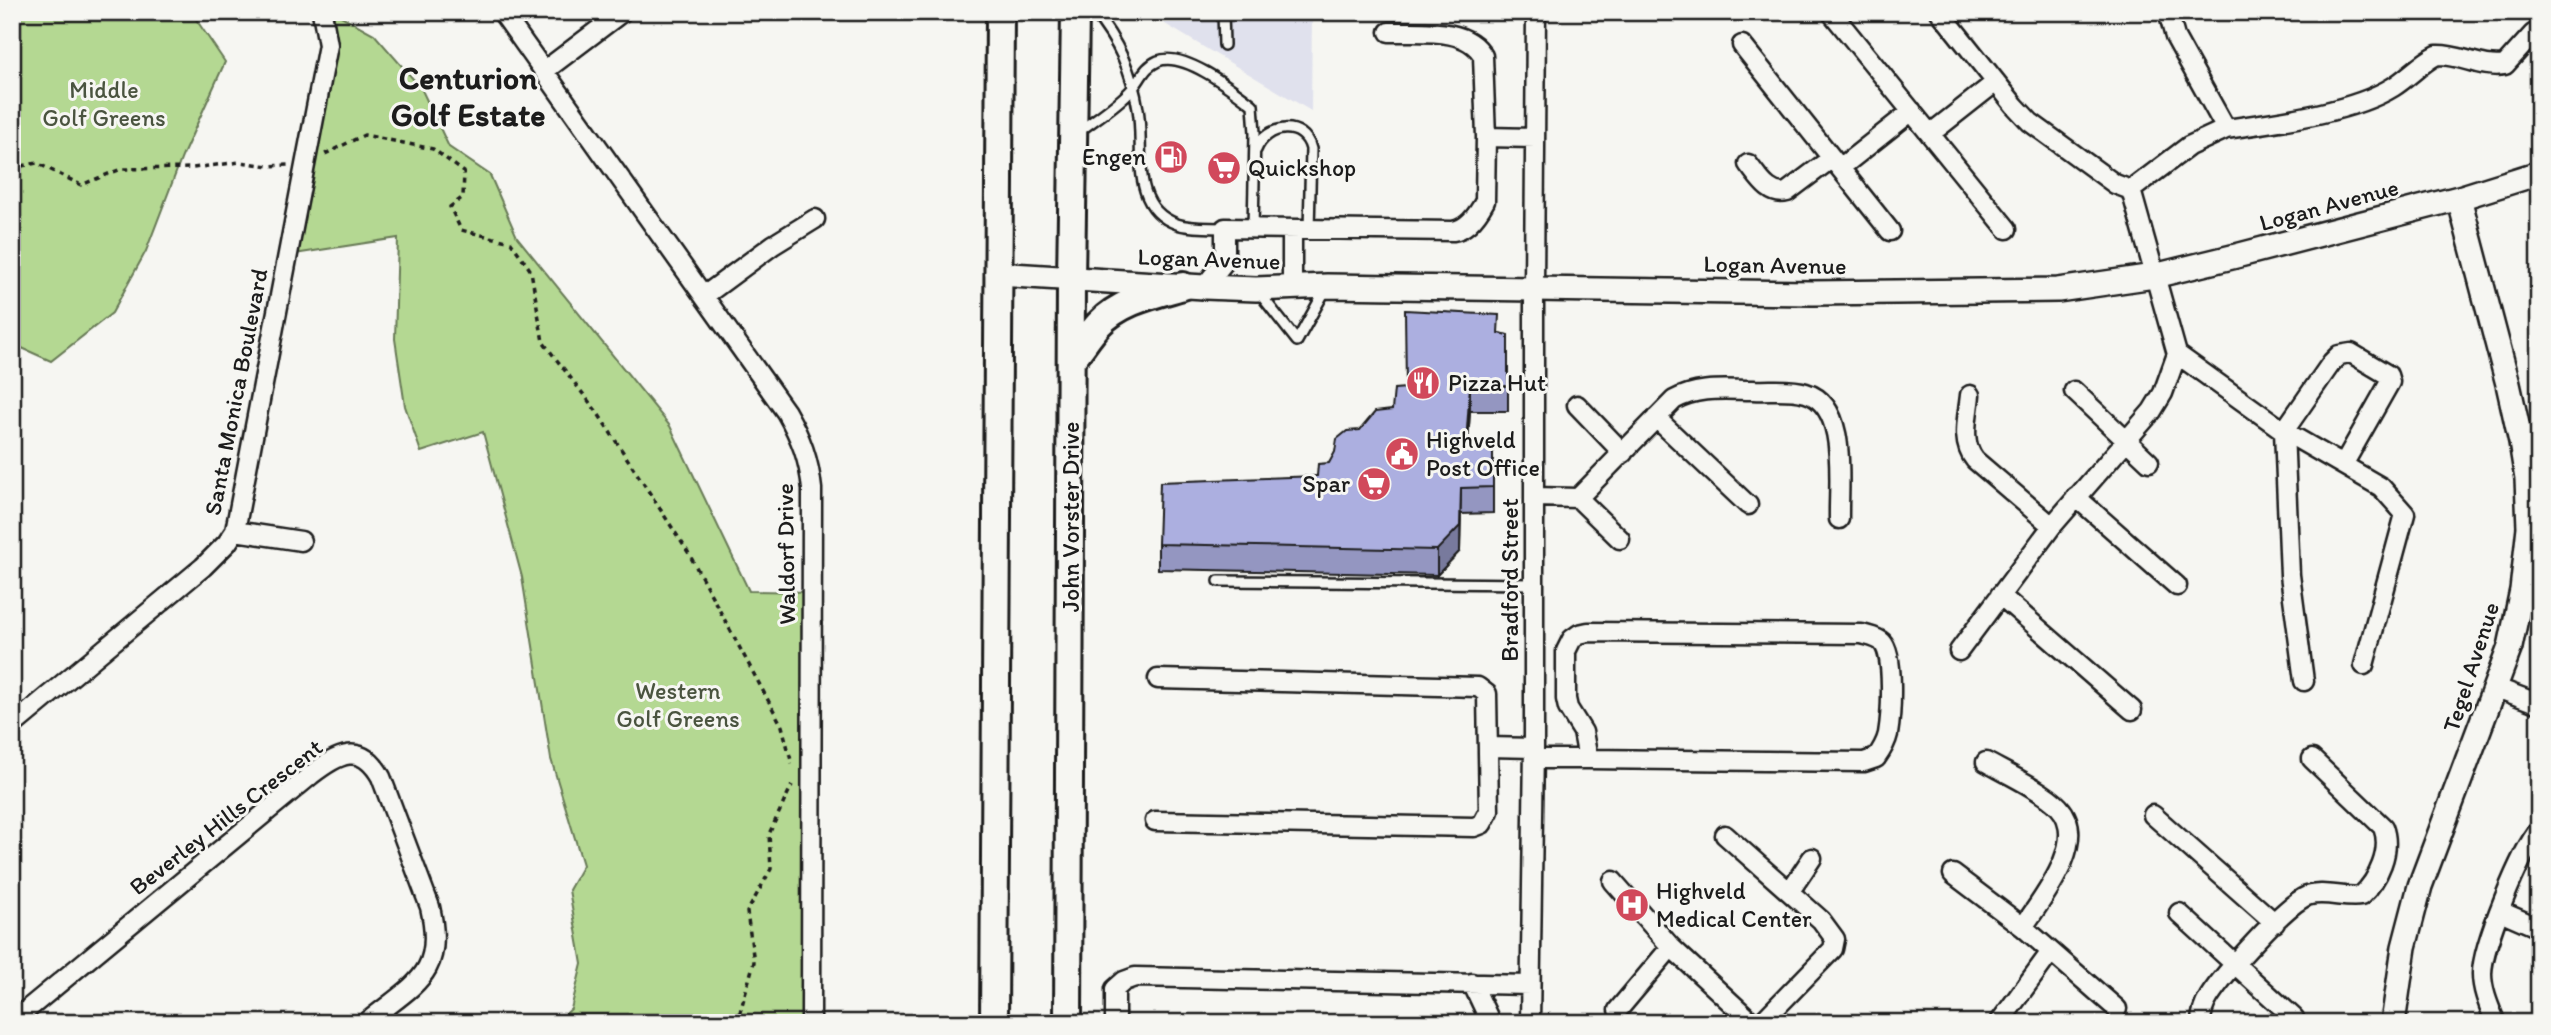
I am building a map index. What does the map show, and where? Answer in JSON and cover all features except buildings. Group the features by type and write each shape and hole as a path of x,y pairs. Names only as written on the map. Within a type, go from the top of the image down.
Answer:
{"main road":[{"path":"994,1023 1000,12"},
{"name":"John Vorster Drive","path":"1068,1023 1071,280 1075,12"},
{"path":"1072,359 1098,325 1113,312 1131,302 1193,287"}],"street":[{"name":"Santa Monica Boulevard","path":"12,726 203,567 227,543 234,531 328,45 323,12"},
{"name":"Waldorf Drive","path":"502,12 786,412 801,438 809,463 812,489 811,1023"},
{"path":"544,71 622,12"},
{"name":"Bradford Street","path":"1530,1023 1534,753 1536,12"},
{"path":"1831,12 2007,229"},
{"path":"1940,12 2030,122 2115,184 2131,190"},
{"path":"2168,12 2175,37 2226,129"},
{"path":"1193,287 1224,261 1225,228 1461,230 1473,219 1485,201 1486,137 1483,56 1480,49 1465,38 1452,35 1389,32"},
{"path":"2131,190 2183,150 2226,129 2295,118 2362,100 2392,88 2437,55 2493,67 2505,65 2533,34"},
{"path":"1742,45 1890,232"},
{"path":"1930,134 1996,82"},
{"path":"1748,164 1770,189 1781,194 1836,163 1912,111"},
{"path":"1486,137 1535,138"},
{"name":"Logan Avenue","path":"998,274 1256,289 1327,286 1813,293 2030,292 2094,286 2154,276 2459,198 2539,173"},
{"path":"1959,650 2052,526 2152,411 2164,393 2177,354 2131,190"},
{"name":"Tegel Avenue","path":"2393,1023 2404,947 2420,886 2497,688 2510,647 2522,590 2529,527 2527,479 2530,441 2508,384 2459,198"},
{"path":"704,296 773,245 815,219"},
{"path":"1292,288 1301,230"},
{"path":"2304,681 2290,575 2284,431 2332,362 2339,355 2354,353 2388,375 2390,382 2343,465"},
{"path":"2177,354 2284,431 2381,487 2405,514 2364,665"},
{"path":"1578,498 1674,400 1685,394 1712,389 1805,392 1827,405 1836,431 1839,519"},
{"path":"2074,391 2149,462"},
{"path":"1970,395 1966,438 1969,453 2052,526"},
{"path":"1577,405 1623,453"},
{"path":"1656,418 1748,505"},
{"path":"1535,497 1578,498 1620,538"},
{"path":"2076,497 2177,586"},
{"path":"234,531 300,541"},
{"path":"2000,595 2132,710"},
{"path":"1489,747 1588,759 1871,761 1879,754 1888,735 1888,652 1882,642 1862,634 1579,634 1568,644 1566,651 1566,699 1568,708 1583,732 1588,759"},
{"path":"1155,821 1474,827 1482,824 1489,811 1487,694 1472,685 1158,679"},
{"path":"2497,688 2539,704"},
{"name":"Beverley Hills Crescent","path":"12,1023 312,775 340,756 354,754 375,766 382,777 430,907 435,928 435,946 424,975 366,1023"},
{"path":"2201,1023 2207,999 2235,962 2296,903 2308,896 2361,896 2377,877 2383,861 2386,834 2383,827 2312,759"},
{"path":"1986,762 2053,802 2067,819 2069,830 2060,872 2023,927"},
{"path":"2153,815 2275,923"},
{"path":"2495,1021 2483,987 2482,966 2510,884 2539,830"},
{"path":"1725,835 1790,891 1833,934 1834,945 1761,1023"},
{"path":"1790,891 1812,858"},
{"path":"1953,874 2023,927 2117,1009"},
{"path":"1612,881 1671,947 1753,1023"},
{"path":"2500,911 2539,928"},
{"path":"2179,912 2294,1018"},
{"path":"1618,1010 1671,947"},
{"path":"1999,1023 2050,953"},
{"path":"1115,1023 1115,989 1124,981 1135,977 1530,985"},
{"path":"1472,983 1491,1023"}],"lane":[{"path":"1094,12 1122,52 1133,88 1138,108 1142,181 1153,208 1176,224 1225,228"},
{"path":"1223,12 1224,45"},
{"path":"1073,136 1133,88 1140,75 1157,61 1170,58 1195,67 1252,105 1255,119 1253,229"},
{"path":"1255,155 1265,136 1277,130 1295,130 1309,141 1311,149 1301,230"},
{"path":"1256,289 1297,341 1327,286"},
{"path":"1219,581 1535,584"}],"path":[{"path":"12,168 37,163 81,185 121,169 193,168 240,162 269,166 305,163 364,135 433,149 464,172 463,197 450,207 461,230 511,242 531,271 542,342 597,412 688,552 782,726 792,765"},
{"path":"737,1023 754,962 747,912 771,869 769,834 795,778"}],"shaded area":[{"path":"1145,12 1312,12 1311,111"}],"green space":[{"name":"Middle Golf Greens","path":"12,12 191,12 225,62 182,157 146,251 112,313 51,361 22,348 12,358"},
{"name":"Western Golf Greens","path":"322,12 334,12 374,34 421,88 449,147 490,175 517,237 670,426 749,591 812,592 811,1023 556,1023 571,1009 582,964 569,890 583,865 551,759 522,577 483,432 421,452 405,406 395,339 398,238 288,255 328,45"}],"place":[{"name":"Engen","path":"1171,157"},
{"name":"Quickshop","path":"1224,168"},
{"name":"Pizza Hut","path":"1423,383"},
{"name":"Highveld Post Office","path":"1402,454"},
{"name":"Spar","path":"1374,484"},
{"name":"Highveld Medical Center","path":"1632,905"}],"district":[{"name":"Centurion Golf Estate","path":"468,96"}]}
